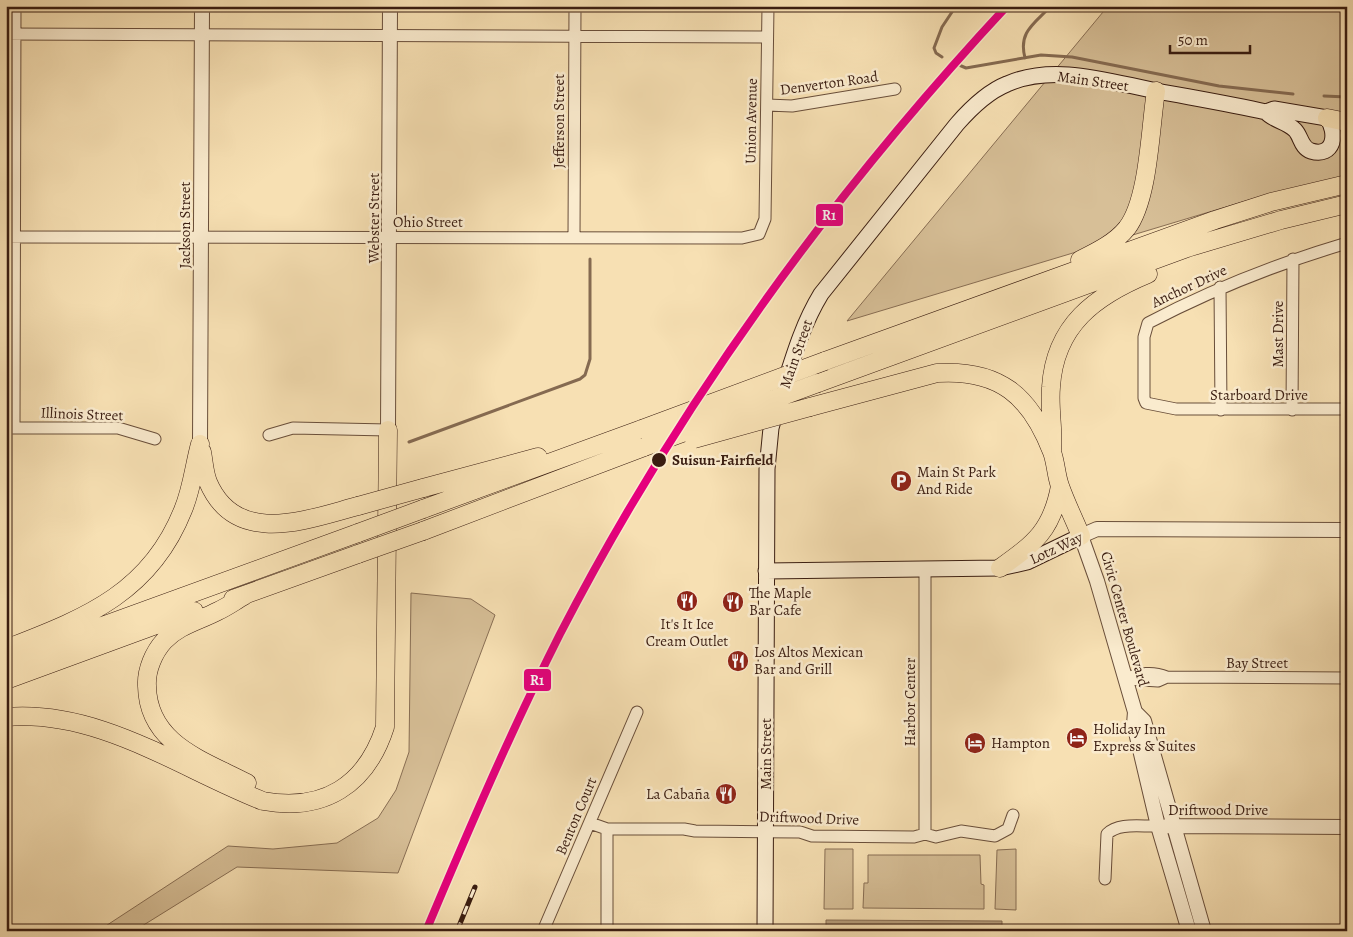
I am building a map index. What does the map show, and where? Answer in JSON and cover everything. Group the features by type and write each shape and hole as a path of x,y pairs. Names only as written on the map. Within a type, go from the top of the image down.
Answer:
{"highway":[{"path":"1020,290 1046,274 1099,250 1115,240 1126,228 1139,206 1142,194 1156,90"},
{"path":"1327,118 1347,122"},
{"path":"200,444 209,484 218,498 231,511 245,520 263,525 281,525 585,447 642,429 787,374 1224,218 1271,202 1347,184"},
{"path":"6,680 214,604 244,596 423,531 818,383 1187,248 1281,220 1347,204"},
{"path":"1052,452 1054,430 1051,387 1054,367 1068,332 1080,315 1110,292 1190,256 1220,239"},
{"path":"644,448 683,442 937,373 975,374 1002,384 1025,402 1035,416 1052,452 1060,486 1081,536"},
{"path":"6,717 61,720 101,730 243,793 263,801 283,805 319,801 352,783 381,741 385,727 387,707 388,430"},
{"path":"6,649 80,619 108,604 145,572 171,536 183,511 191,486 200,444"},
{"path":"6,661 423,509 585,447"},
{"path":"1000,568 1041,536 1053,516 1060,486"},
{"path":"244,596 217,612 181,627 164,641 152,660 146,678 147,699 153,718 165,735 183,749 247,783 270,791 300,795 317,792 359,773"}],"main road":[{"name":"Main Street","path":"766,931 768,444 787,374 804,325 821,294 956,124 984,98 1008,83 1037,75 1079,76 1266,112 1274,109 1327,118 1333,126 1334,137 1330,146 1320,151 1311,151 1304,146 1296,131 1284,122 1271,118 1266,112"},
{"name":"Lotz Way","path":"766,571 1000,568 1027,562 1081,536"}],"street":[{"path":"10,428 11,34 16,6"},
{"name":"Jackson Street","path":"200,444 202,6"},
{"name":"Webster Street","path":"388,430 390,6"},
{"name":"Jefferson Street","path":"574,237 575,6"},
{"name":"Union Avenue","path":"759,234 765,219 768,6"},
{"path":"11,34 767,37"},
{"name":"Denverton Road","path":"767,105 792,106 894,89"},
{"name":"Ohio Street","path":"10,237 742,238 759,234"},
{"name":"Anchor Drive","path":"1172,409 1151,405 1146,403 1144,398 1144,337 1148,323 1220,288 1293,259 1347,243"},
{"name":"Mast Drive","path":"1292,410 1293,259"},
{"path":"1220,288 1221,410"},
{"name":"Starboard Drive","path":"1172,409 1347,410"},
{"name":"Illinois Street","path":"10,428 118,428 155,439"},
{"path":"269,435 293,428 388,430"},
{"name":"Lotz Way","path":"1081,536 1097,529 1347,530"},
{"name":"Civic Center Boulevard","path":"1081,536 1097,581 1135,712 1134,724 1158,826 1189,931"},
{"name":"Harbor Center","path":"925,570 926,834"},
{"name":"Bay Street","path":"1125,679 1158,682 1167,677 1347,678"},
{"name":"Benton Court","path":"543,931 637,712"},
{"name":"Civic Center Boulevard","path":"1135,712 1144,721 1204,931"},
{"name":"Driftwood Drive","path":"590,823 607,829 800,832 812,836 914,837 926,834 936,837 961,831 995,836 1008,829 1013,815"},
{"name":"Driftwood Drive","path":"1106,879 1107,834 1113,828 1158,826 1347,827"},
{"path":"607,829 607,931"}],"shaded area":[{"path":"1108,6 1347,6 1347,193 1259,197 847,321"},
{"path":"411,593 471,599 495,615 398,873 237,867 134,931 98,931 228,846 273,849 337,843 378,818 396,790 409,752"},
{"path":"825,849 853,849 853,909 824,909"},
{"path":"1016,849 1016,910 995,909 997,850"},
{"path":"868,855 980,855 981,884 984,885 984,909 863,908 864,883 868,883"},
{"path":"826,920 1002,921 1002,931 826,931"}],"waterway":[{"path":"942,57 936,53 934,48 942,27 956,6"},
{"path":"1025,58 1023,49 1026,35 1033,24 1051,6"},
{"path":"959,65 966,68 1041,55 1072,57 1219,86 1293,94"},
{"path":"1324,96 1347,97"},
{"path":"409,442 580,379 585,375 590,359 590,259"}],"railway":[{"path":"457,931 475,887"}],"transit line":[{"name":"R1","path":"426,931 524,707 560,634 606,549 655,466 707,385 762,305 820,227 880,151 1007,6"}],"place":[{"name":"Suisun-Fairfield","path":"659,460"},
{"name":"Main St Park And Ride","path":"901,481"},
{"name":"It's It Ice Cream Outlet","path":"687,601"},
{"name":"The Maple Bar Cafe","path":"733,602"},
{"name":"Los Altos Mexican Bar and Grill","path":"738,661"},
{"name":"Holiday Inn Express & Suites","path":"1077,738"},
{"name":"Hampton","path":"975,743"},
{"name":"La Cabaña","path":"726,794"}]}
